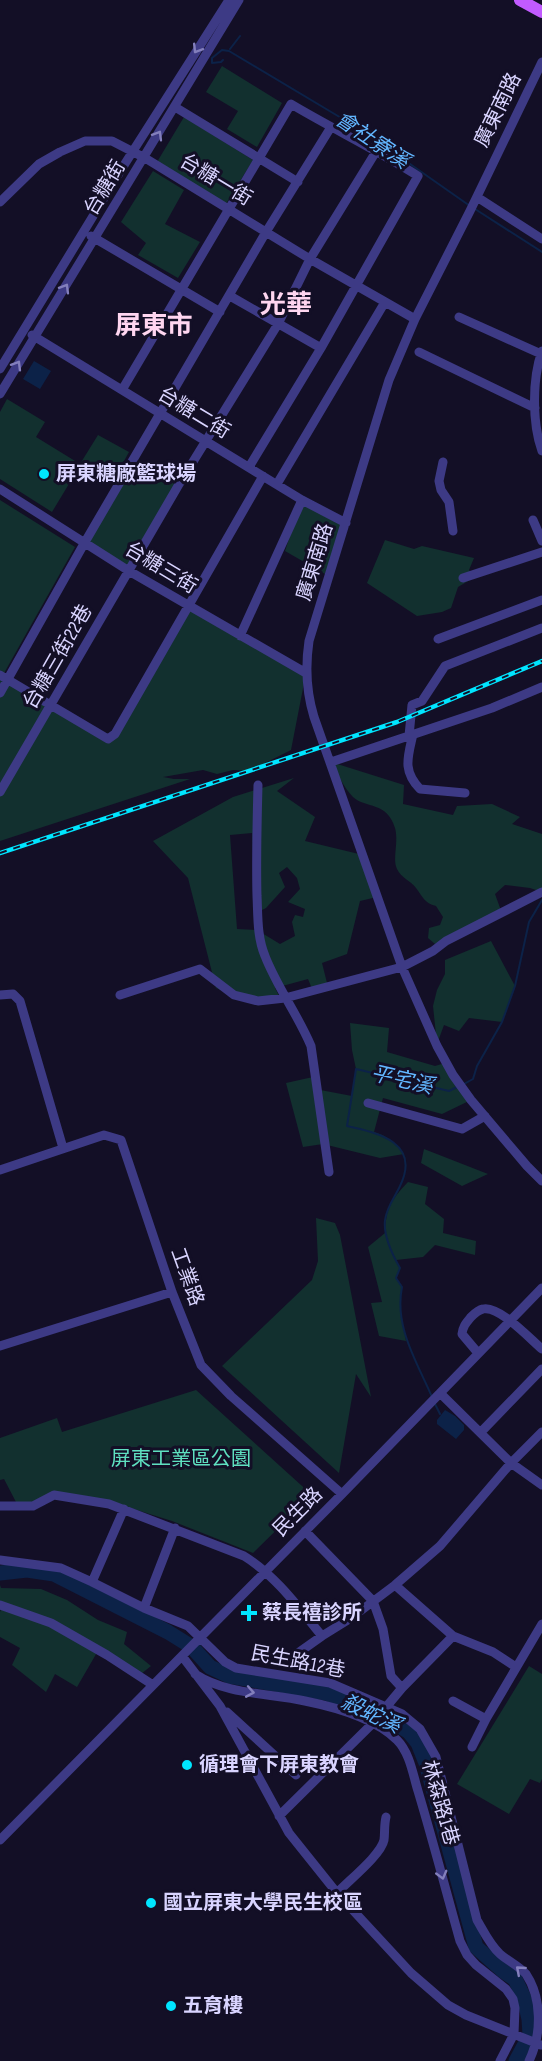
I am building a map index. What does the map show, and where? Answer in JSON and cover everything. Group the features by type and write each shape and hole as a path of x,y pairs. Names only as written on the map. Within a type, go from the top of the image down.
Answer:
{"main road":[{"path":"520,0 542,12"}],"street":[{"name":"台糖街","path":"0,394 176,107 220,22 228,0"},
{"name":"台糖街","path":"0,369 133,151 220,22 239,0"},
{"name":"廣東南路","path":"542,62 415,319 388,380 309,641 306,673 311,705 402,967 437,1046 460,1085 542,1181"},
{"path":"122,390 291,104 377,150 418,176 321,348 249,467"},
{"path":"176,107 298,182"},
{"path":"0,693 4,678 266,232 331,127"},
{"name":"台糖一街","path":"0,202 39,164 72,145 85,141 112,141 133,151 310,259 415,319"},
{"name":"台糖三街22巷","path":"0,792 206,441 278,324 310,259 377,150"},
{"path":"473,204 542,239"},
{"path":"84,232 219,312"},
{"path":"230,296 321,348"},
{"path":"277,484 385,302"},
{"path":"459,317 541,353 536,378 535,408 542,451"},
{"name":"台糖二街","path":"24,330 302,500 346,523"},
{"path":"419,352 535,408"},
{"path":"443,462 439,481 441,490 449,502 453,531"},
{"path":"4,678 108,739 115,734 263,476"},
{"name":"台糖三街","path":"0,489 188,607 306,673"},
{"path":"240,636 302,500"},
{"path":"533,520 542,541"},
{"path":"463,578 542,552"},
{"path":"438,639 542,600"},
{"path":"465,792 420,789 413,782 406,766 411,735 412,705 422,700 445,666 542,627"},
{"path":"331,762 492,708 542,687"},
{"path":"258,785 256,864 258,928 264,954 311,1046 329,1172"},
{"path":"120,995 200,969 234,995 258,1001 285,998 402,967 433,951 446,940 538,894"},
{"path":"0,995 13,994 20,1001 63,1148"},
{"path":"368,1103 462,1129 485,1116"},
{"name":"工業路","path":"0,1170 104,1135 121,1140 172,1292 201,1365 231,1396 342,1494"},
{"path":"542,1288 440,1393 512,1463 542,1485"},
{"path":"0,1346 172,1292"},
{"path":"478,1353 462,1334 463,1328 476,1312 483,1308 490,1309 510,1321 542,1349"},
{"path":"481,1432 542,1369"},
{"name":"民生路","path":"182,1656 440,1393"},
{"name":"民生路12巷","path":"298,1653 395,1585 440,1546 542,1432"},
{"name":"民生路12巷","path":"0,1506 33,1506 54,1495 109,1504 175,1528 243,1556 264,1572 297,1605 322,1636"},
{"path":"92,1582 124,1509"},
{"path":"144,1608 175,1528"},
{"path":"305,1531 373,1601 383,1629 391,1676 402,1688"},
{"name":"民生路12巷","path":"0,1560 61,1568 92,1582 144,1608 188,1626 225,1662 236,1668 330,1683 402,1714 420,1729 436,1757 446,1801"},
{"path":"395,1585 453,1636 493,1652 516,1667"},
{"path":"0,1605 51,1623 153,1685"},
{"path":"472,1747 542,1624"},
{"path":"279,1816 372,1724 402,1688 453,1636"},
{"path":"0,1840 182,1656 220,1706 296,1775"},
{"name":"林森路1巷","path":"195,1674 221,1687 305,1701 353,1715 396,1739 408,1757 460,1941 467,1955 476,1965 506,1989 513,1999 515,2008 513,2034 500,2061"},
{"path":"453,1701 486,1719"},
{"path":"220,1706 289,1833 337,1893 411,1973 448,2005 539,2044"},
{"name":"林森路1巷","path":"446,1801 477,1920 489,1942 523,1971 539,1992 539,2044 529,2061"},
{"path":"337,1893 380,1850 384,1841 386,1817"}],"green space":[{"path":"222,66 282,103 257,147 227,129 238,111 206,92"},
{"path":"184,117 253,160 226,204 157,162"},
{"path":"153,171 184,190 165,224 200,242 178,278 138,255 146,243 121,222"},
{"path":"7,399 45,422 36,437 80,464 98,435 129,452 113,481 81,464 52,512 0,479 0,412"},
{"path":"134,460 178,486 129,571 85,542"},
{"path":"0,500 75,547 3,675 0,673"},
{"path":"302,500 346,523 325,574 285,551"},
{"path":"385,540 414,549 422,546 474,558 469,570 475,577 458,587 451,608 442,612 417,616 367,583"},
{"path":"188,607 306,673 291,750 249,771 233,770 217,774 203,770 163,777 190,779 0,841 0,675 108,738"},
{"path":"331,762 404,785 403,804 453,815 457,806 492,804 520,817 512,824 542,834 542,892 505,885 495,894 503,916 435,944 428,938 429,928 440,925 443,917 436,906 426,901 397,869 396,833 391,819 382,809 353,797"},
{"path":"294,778 277,791 315,817 305,841 363,855 377,897 360,901 347,954 322,963 328,987 313,991 308,979 275,988 281,1000 229,994 216,988 188,878 153,841 233,797","holes":["252,833 256,913 266,908 285,887 279,873 287,867 297,878 300,889 288,902 305,909 303,917 295,915 292,922 295,936 280,944 257,930 237,929 230,835"]},
{"path":"491,941 515,986 502,1022 469,1018 459,1031 444,1025 437,1044 433,1006 437,990 445,974 445,960"},
{"path":"350,1023 389,1028 387,1052 435,1066 445,1063 471,1100 442,1114 383,1098 374,1132 391,1140 404,1154 380,1158 323,1144 303,1147 286,1083 313,1077 315,1089 352,1096 356,1069"},
{"path":"424,1149 488,1174 462,1186 421,1163"},
{"path":"408,1182 428,1187 425,1204 444,1219 443,1233 476,1241 475,1255 435,1245 423,1257 396,1260 400,1268 396,1278 402,1287 400,1306 406,1341 379,1336 371,1303 382,1302 368,1247 385,1233 391,1205"},
{"name":"屏東工業區公園","path":"316,1218 335,1223 340,1235 371,1397 356,1374 339,1473 222,1366 312,1280 318,1261"},
{"name":"屏東工業區公園","path":"196,1390 312,1495 253,1553 172,1521 124,1506 61,1492 33,1503 16,1502 4,1479 0,1480 0,1438 57,1418 62,1432"},
{"path":"0,1585 1,1588 41,1589 67,1600 98,1620 127,1632 124,1644 151,1666 141,1674 99,1649 77,1687 55,1674 46,1692 12,1665 20,1648 0,1637 2,1607 0,1606"},
{"path":"529,1666 542,1674 542,1779 540,1783 530,1779 509,1814 457,1784"}],"water":[{"path":"34,361 51,371 40,389 23,379"},
{"path":"445,1410 464,1425 464,1430 456,1439 437,1424 437,1420"}],"waterway":[{"name":"會社寮溪","path":"230,49 240,36"},
{"name":"會社寮溪","path":"223,60 212,63 212,58 222,50 229,51 363,131 470,206"},
{"name":"會社寮溪","path":"475,209 542,252"},
{"name":"平宅溪","path":"464,1084 473,1079 477,1066 502,1022 515,986 529,922 542,900"},
{"name":"平宅溪","path":"432,1397 404,1330 400,1302 402,1287 396,1278 400,1268 385,1232 386,1215 400,1186 405,1171 405,1159 401,1150 393,1142 372,1132 347,1126 356,1069 449,1091 459,1086"},
{"name":"平宅溪","path":"434,1402 440,1414"},
{"name":"殺蛇溪","path":"0,1573 27,1570 54,1574 168,1632 192,1647 210,1667 229,1676 326,1693 382,1715 409,1732 418,1743 426,1763 476,1947 515,1979 524,1998 530,2035 516,2061"}],"railway":[{"path":"0,853 397,722 542,661"}],"place":[{"name":"屏東糖廠籃球場","path":"44,474"},
{"name":"蔡長禧診所","path":"249,1613"},
{"name":"循理會下屏東教會","path":"187,1765"},
{"name":"國立屏東大學民生校區","path":"151,1903"},
{"name":"五育樓","path":"171,2006"}],"district":[{"name":"光華","path":"286,305"},
{"name":"屏東市","path":"154,326"}]}
